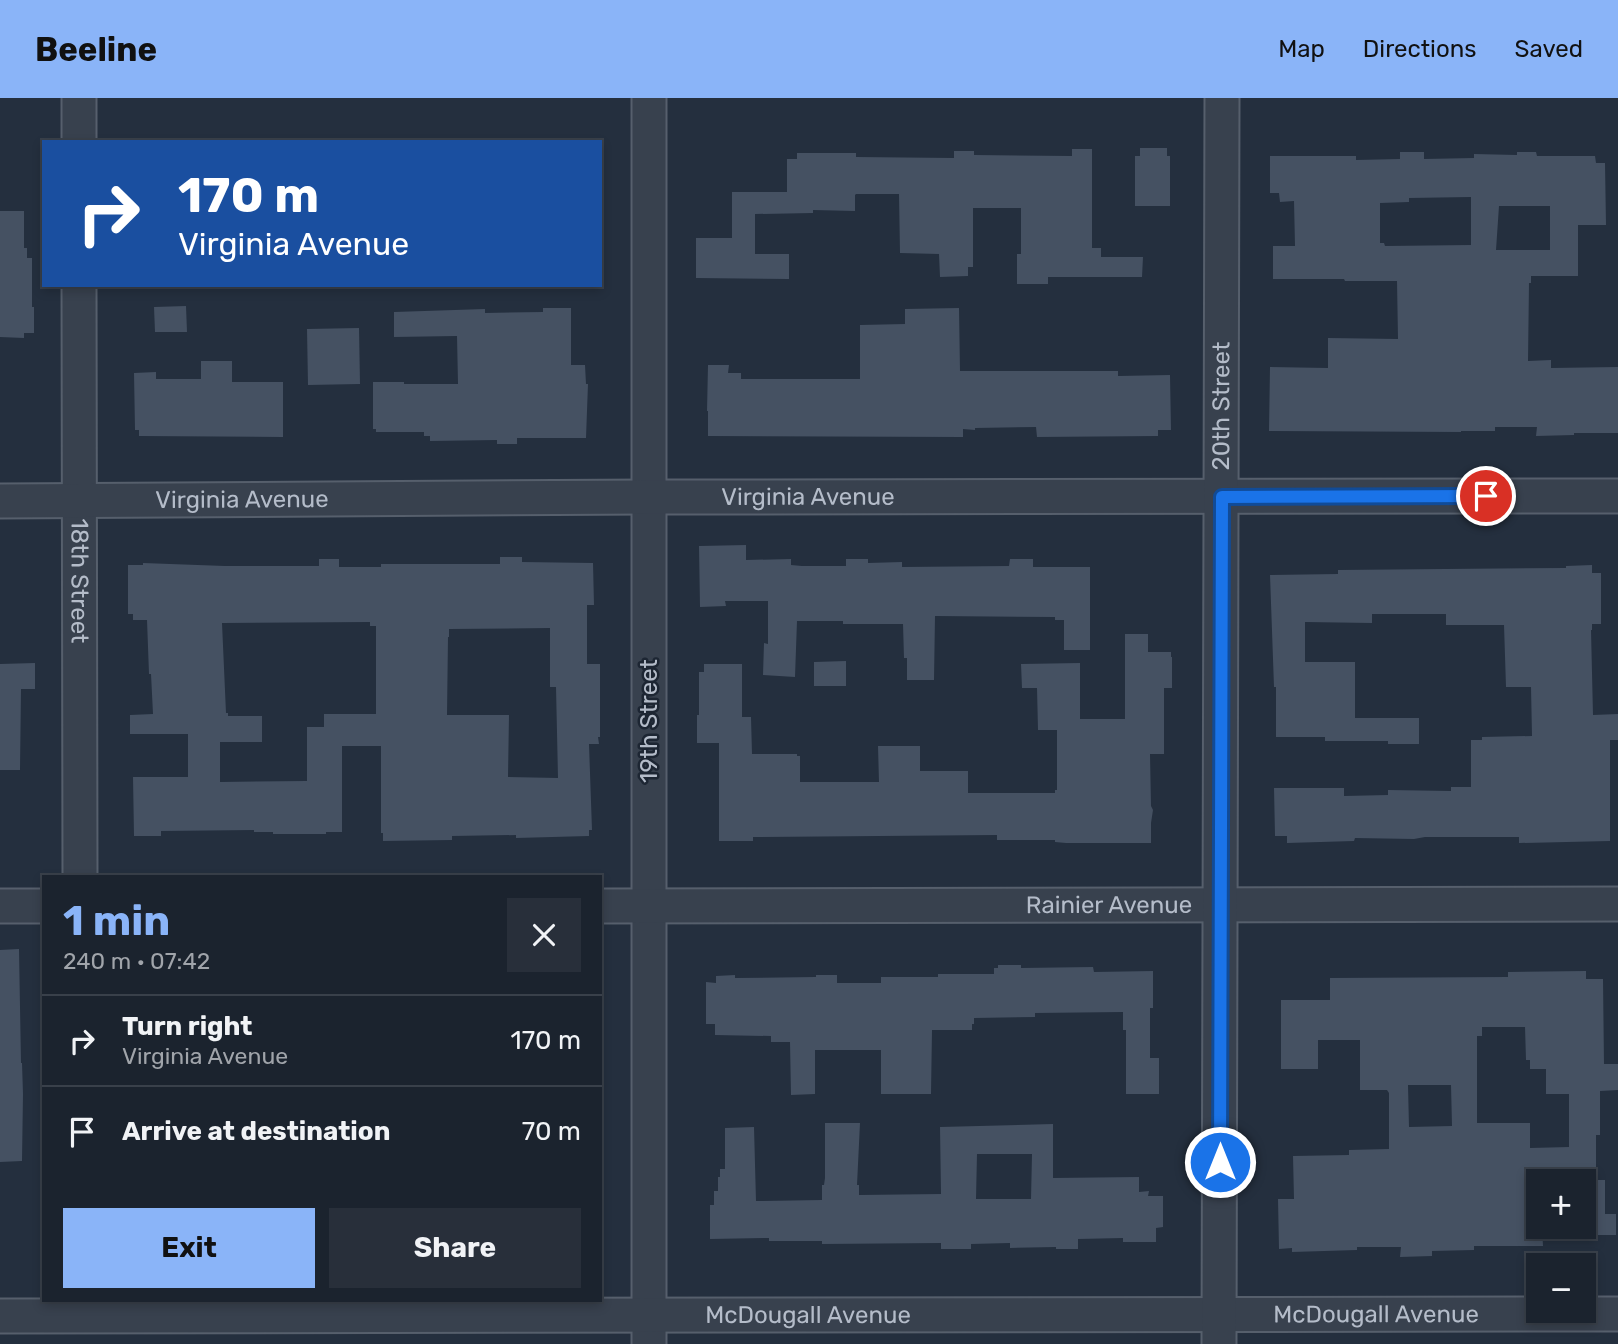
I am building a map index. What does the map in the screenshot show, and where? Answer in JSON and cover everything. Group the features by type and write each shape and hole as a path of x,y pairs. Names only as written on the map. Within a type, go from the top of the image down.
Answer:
{"street":[{"path":"79,98 79,140"},
{"name":"19th Street","path":"649,98 649,1330"},
{"name":"20th Street","path":"1219,1329 1222,98"},
{"name":"18th Street","path":"79,287 80,875"},
{"name":"Virginia Avenue","path":"0,500 1618,496"},
{"name":"Rainier Avenue","path":"602,906 1618,905"},
{"path":"0,906 42,906"},
{"name":"McDougall Avenue","path":"0,1316 80,1320 649,1330 1219,1329 1618,1314"}],"building":[{"path":"1140,148 1167,148 1167,156 1170,156 1170,206 1135,206 1135,156 1140,156"},
{"path":"1072,149 1092,149 1092,248 1101,248 1101,257 1143,257 1142,277 1048,277 1048,284 1017,284 1017,254 1021,254 1021,208 973,208 973,267 968,267 968,276 940,277 939,254 900,253 899,194 856,194 855,211 813,210 813,213 755,214 755,254 789,254 789,279 696,278 696,238 732,238 732,192 787,192 787,159 797,159 797,153 856,153 856,157 954,158 954,151 974,151 974,155 1072,156"},
{"path":"1400,152 1424,152 1424,159 1474,158 1474,154 1517,155 1517,152 1536,152 1537,156 1595,156 1596,163 1605,163 1606,225 1578,225 1578,276 1531,276 1528,361 1551,360 1551,368 1618,367 1618,433 1536,436 1537,427 1495,427 1495,431 1461,432 1269,431 1270,367 1328,368 1328,338 1398,339 1397,281 1273,279 1273,246 1295,246 1294,201 1280,202 1279,193 1270,193 1270,156 1400,159","holes":["1471,197 1471,245 1385,246 1380,243 1380,203 1409,202 1409,198","1499,206 1550,206 1550,250 1496,250"]},
{"path":"0,211 24,211 24,248 27,248 27,258 32,258 34,333 24,333 24,338 0,337"},
{"path":"186,306 187,332 155,332 154,307"},
{"path":"543,308 571,308 571,365 585,365 588,384 586,438 517,438 517,444 497,444 497,440 430,441 430,436 424,436 424,432 376,432 376,429 373,429 373,382 458,384 457,336 394,337 394,312 485,309 485,313 543,312"},
{"path":"959,308 960,371 1118,371 1118,376 1170,375 1171,430 1158,430 1158,436 1037,437 1036,427 963,429 963,437 708,436 708,365 729,365 728,373 741,373 741,379 860,379 860,325 905,324 905,309"},
{"path":"359,328 360,384 308,385 307,329"},
{"path":"201,361 232,361 232,382 283,382 283,437 139,436 139,430 135,430 134,373 156,372 156,379 201,379"},
{"path":"746,545 746,560 791,559 791,565 802,566 846,566 846,559 868,559 868,563 902,562 902,567 1009,566 1010,559 1033,559 1033,567 1090,567 1090,650 1064,650 1064,620 1055,620 1055,617 935,616 934,680 907,680 903,624 797,621 795,677 763,675 764,643 768,644 768,601 725,601 726,606 700,607 699,546"},
{"path":"500,557 522,557 522,562 593,563 594,605 587,605 587,664 600,664 600,737 599,744 589,744 592,830 589,830 589,836 452,836 452,840 383,841 381,746 342,746 342,832 273,834 254,830 161,831 161,836 134,836 133,777 188,777 188,734 130,734 130,715 153,714 147,620 133,620 133,614 128,614 128,565 319,566 319,559 339,559 339,567 381,567 381,564 500,564","holes":["370,622 370,626 376,626 376,714 324,714 324,727 307,727 307,781 220,782 220,742 262,742 262,716 228,716 226,713 222,623","550,628 550,687 556,687 558,778 508,777 509,715 447,715 449,629"]},
{"path":"1592,565 1592,573 1601,573 1601,624 1592,624 1591,630 1593,715 1618,714 1618,740 1610,740 1610,841 1519,843 1519,837 1425,837 1287,843 1287,836 1275,836 1274,788 1344,788 1344,796 1388,795 1388,790 1451,791 1451,787 1471,787 1471,740 1482,740 1482,737 1532,736 1531,687 1506,687 1504,625 1446,625 1446,614 1372,614 1372,623 1305,622 1305,662 1355,662 1355,718 1419,718 1419,744 1325,741 1325,737 1276,737 1270,575 1338,574 1338,570 1566,568"},
{"path":"1125,634 1148,634 1148,652 1171,652 1172,657 1172,688 1164,688 1164,754 1150,754 1153,810 1151,843 997,840 997,835 753,837 753,841 719,841 719,743 697,743 699,672 704,672 704,664 742,664 742,717 751,717 752,754 797,754 800,756 800,782 879,782 878,746 920,746 920,771 968,771 968,793 1055,793 1057,730 1038,730 1037,688 1022,688 1021,664 1080,663 1080,719 1125,719"},
{"path":"846,661 846,686 814,686 814,662"},
{"path":"35,663 35,689 21,689 20,770 0,770 0,664"},
{"path":"19,949 22,1161 0,1162 0,950"},
{"path":"998,965 1021,965 1021,968 1093,967 1094,972 1153,971 1150,1058 1159,1058 1159,1094 1126,1094 1126,1030 1123,1030 1123,1012 1035,1013 1035,1017 974,1018 972,1030 932,1030 931,1094 881,1094 881,1050 815,1050 815,1094 791,1095 790,1042 771,1042 771,1036 715,1035 715,1024 706,1024 706,982 716,983 716,976 735,975 735,978 837,975 837,983 881,983 881,977 994,974 994,968 998,968"},
{"path":"1586,971 1586,979 1603,979 1604,1064 1618,1064 1618,1090 1600,1091 1600,1135 1596,1135 1596,1169 1526,1169 1526,1239 1543,1239 1543,1246 1474,1246 1474,1250 1432,1251 1432,1256 1400,1257 1401,1247 1292,1252 1292,1248 1279,1249 1278,1199 1294,1199 1293,1156 1349,1155 1349,1150 1389,1149 1389,1093 1387,1090 1360,1090 1360,1040 1318,1040 1318,1069 1281,1069 1281,1000 1330,1000 1330,978 1508,977 1508,972","holes":["1482,1027 1525,1027 1526,1060 1530,1060 1530,1069 1546,1069 1546,1094 1569,1094 1569,1147 1530,1148 1530,1123 1477,1123 1477,1036 1482,1036","1408,1085 1451,1085 1452,1126 1409,1127"]},
{"path":"825,1123 860,1123 857,1185 859,1195 941,1194 940,1127 1053,1124 1053,1178 1139,1177 1139,1192 1149,1191 1148,1196 1163,1196 1163,1227 1156,1228 1156,1242 1123,1242 1123,1238 1078,1239 1078,1249 1010,1248 1010,1243 971,1244 971,1249 941,1249 941,1243 822,1244 822,1241 769,1241 769,1238 710,1239 710,1205 714,1205 714,1191 718,1191 720,1169 725,1169 725,1128 754,1127 756,1201 822,1200 825,1178","holes":["977,1154 1032,1154 1031,1199 976,1199"]},
{"path":"1596,1180 1605,1180 1605,1214 1616,1214 1616,1235 1596,1235"}],"route":[{"path":"1220,1162 1222,497 1486,496"}]}
